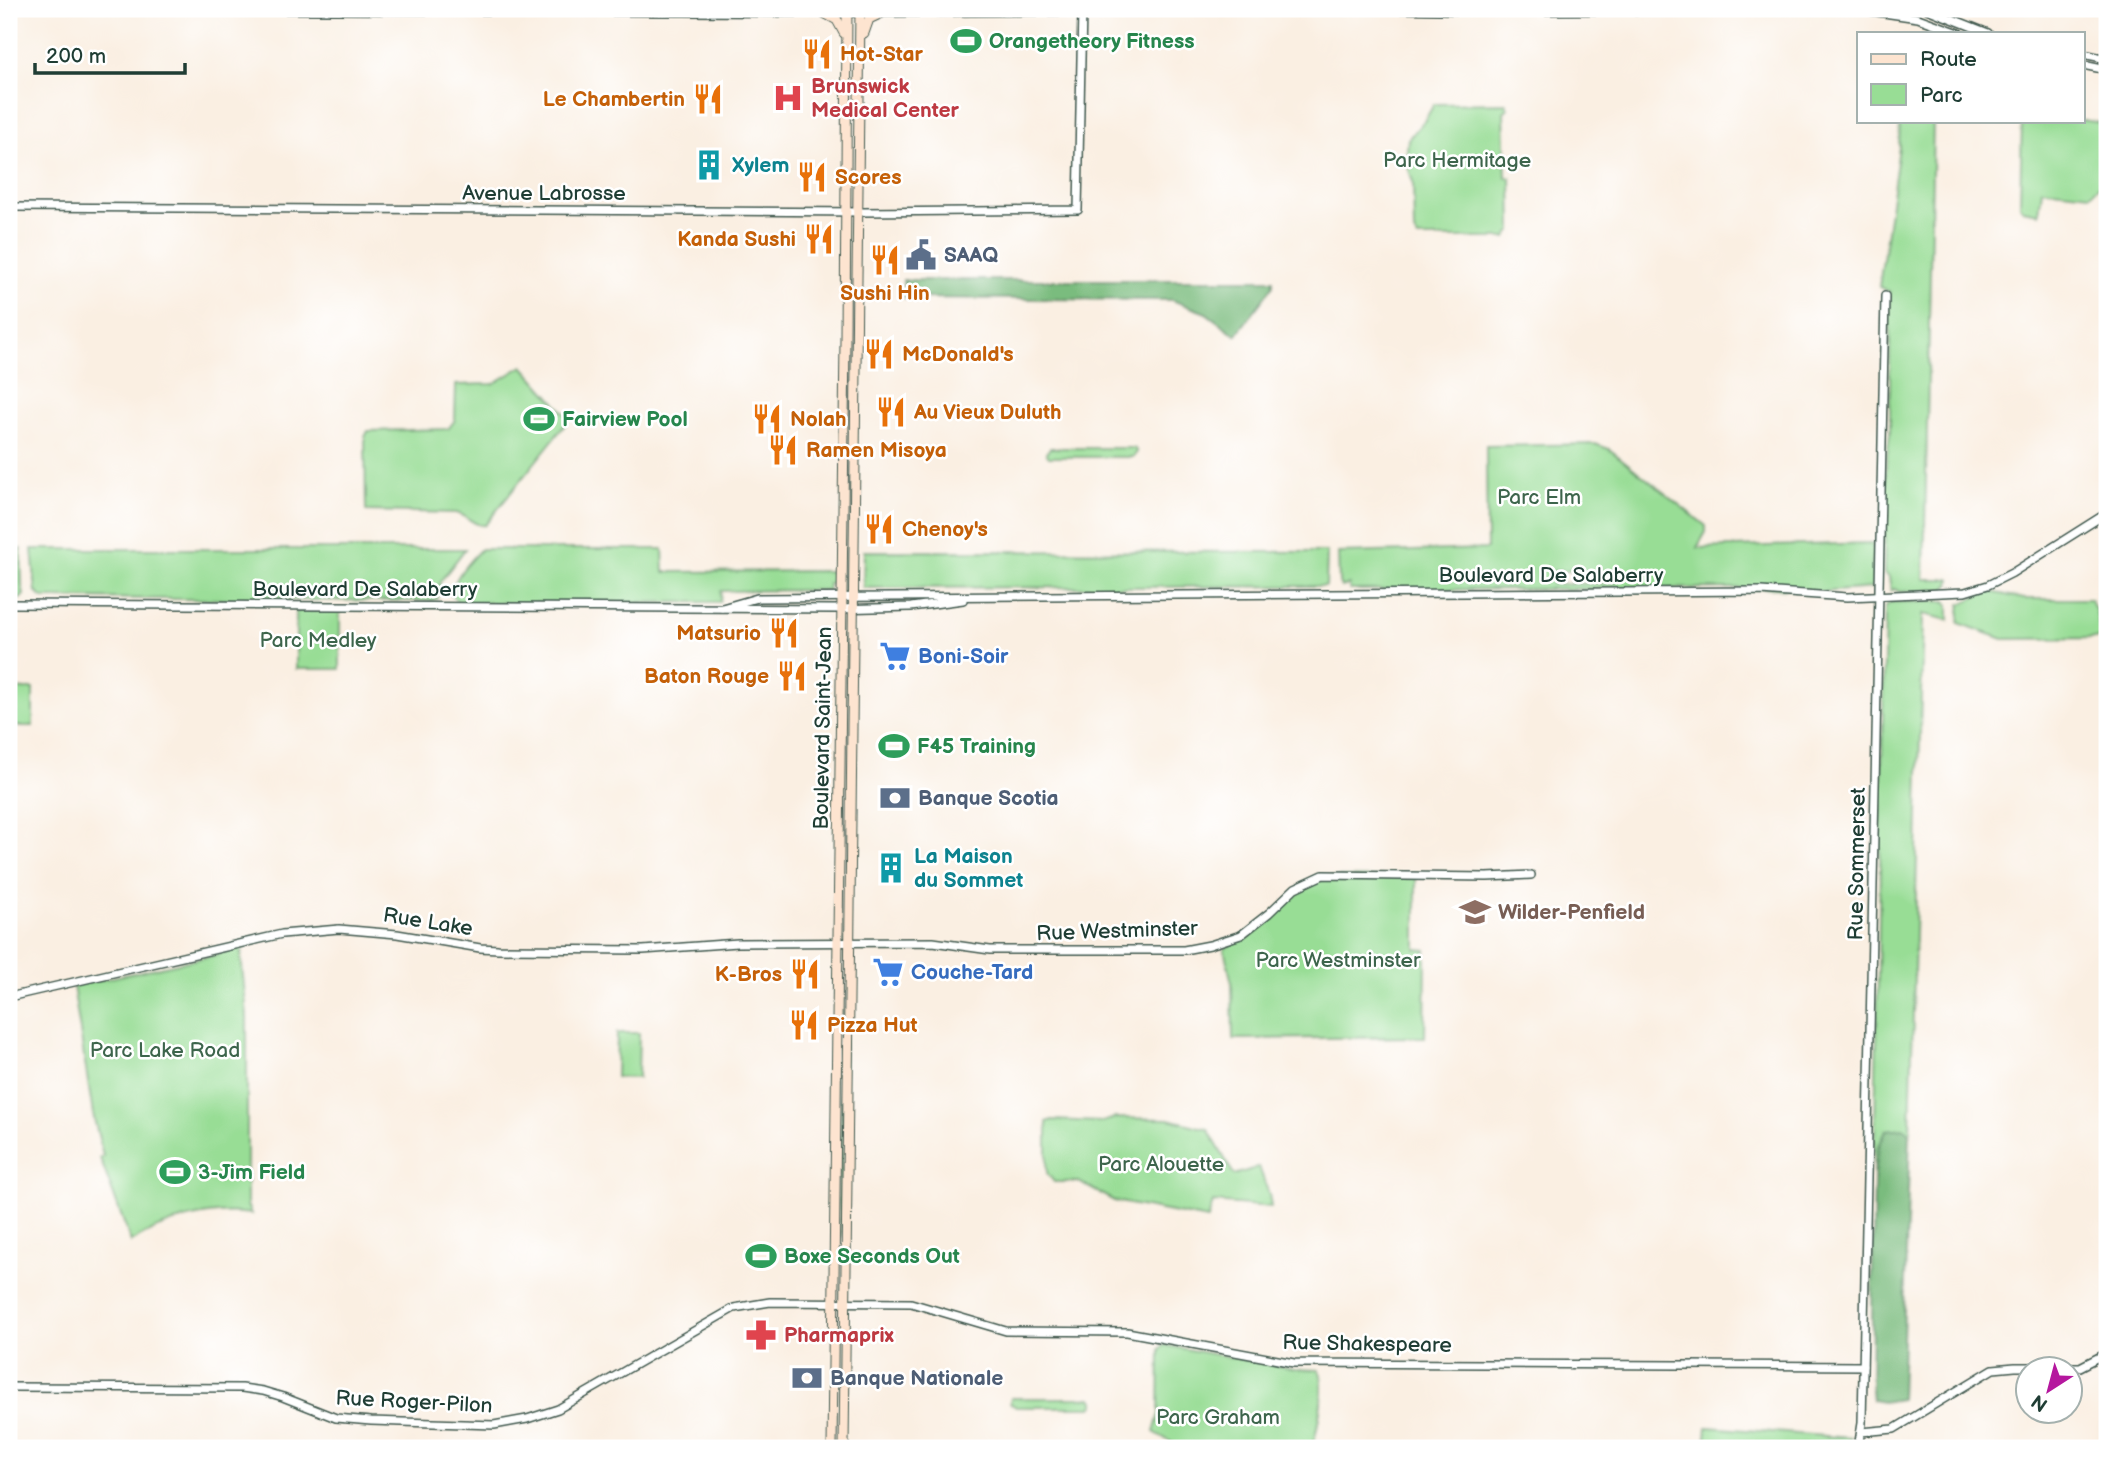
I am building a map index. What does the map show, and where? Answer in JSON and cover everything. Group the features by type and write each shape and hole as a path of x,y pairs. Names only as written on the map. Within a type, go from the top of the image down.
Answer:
{"main road":[{"name":"Boulevard Saint-Jean","path":"832,1448 847,10"},
{"name":"Boulevard Saint-Jean","path":"844,1448 860,11"},
{"path":"821,12 837,20 846,38"},
{"path":"860,55 866,23 871,17 882,13"},
{"path":"846,80 854,105 859,108"},
{"path":"840,787 845,805 851,808"}],"street":[{"path":"145,9 847,10 882,13 1310,9"},
{"path":"1387,9 1821,9"},
{"path":"1856,9 1918,18 1956,32"},
{"path":"1927,9 1985,32"},
{"name":"Avenue Labrosse","path":"9,207 846,212 1078,210 1082,10"},
{"path":"2084,54 2107,59"},
{"path":"2084,65 2107,69"},
{"name":"Rue Sommerset","path":"1858,1448 1863,1366 1885,296"},
{"name":"Boulevard De Salaberry","path":"9,604 722,608 972,597 1761,590 1834,597 1878,597 1947,594 1989,585 2062,544 2107,513"},
{"name":"Rue Westminster","path":"849,942 940,942 990,950 1184,950 1241,935 1295,888 1323,875 1531,875"},
{"name":"Rue Lake","path":"9,998 72,981 282,934 338,929 397,934 498,949 645,950 738,943 849,942"},
{"name":"Rue Roger-Pilon","path":"9,1387 242,1388 273,1394 336,1418 494,1425 527,1419 558,1409 738,1307 764,1302 834,1302"},
{"name":"Rue Shakespeare","path":"834,1302 911,1303 1006,1331 1127,1332 1294,1363 1863,1366"},
{"path":"1861,1432 1895,1429 1993,1369 2080,1367 2107,1353"}],"green space":[{"name":"Parc Hermitage","path":"1506,103 1506,177 1511,178 1512,230 1506,238 1418,238 1414,232 1413,182 1406,161 1408,139 1425,120 1434,104"},
{"path":"2084,120 2107,124 2107,178 2091,194 2042,189 2039,213 2023,210 2020,205 2022,122"},
{"path":"1900,122 1933,122 1924,579 1951,579 1950,585 1945,589 1900,592 1894,589 1891,591 1889,577 1884,573 1886,463 1890,434 1890,292 1879,287 1899,147"},
{"path":"903,280 1273,280 1273,286 1236,335 1206,313 1172,300 904,298"},
{"path":"523,366 568,417 568,421 485,525 456,513 366,511 365,437 368,431 448,429 455,420 456,385 493,384"},
{"name":"Parc Elm","path":"1595,444 1609,449 1706,526 1706,532 1697,548 1873,543 1872,588 1823,592 1787,588 1350,590 1349,585 1341,587 1338,553 1487,549 1486,446","holes":["1552,571 1615,571 1616,583 1552,584"]},
{"path":"1050,448 1134,448 1137,452 1133,457 1049,457 1046,453"},
{"path":"9,549 21,549 24,595 20,599 9,599"},
{"path":"32,549 465,549 440,582 437,599 431,601 43,598 36,592"},
{"path":"481,549 663,549 664,572 836,571 836,583 828,583 828,590 721,591 720,602 458,603 451,594 453,587 463,569"},
{"path":"864,551 1327,552 1326,586 863,588"},
{"path":"1988,591 2024,599 2090,599 2096,611 2102,638 2003,639 1959,623 1961,604"},
{"path":"1946,601 1949,605 1949,620 1923,614 1910,1134 1904,1128 1879,1146 1874,1181 1885,608 1891,602"},
{"name":"Parc Medley","path":"296,611 340,611 340,669 296,669"},
{"path":"9,689 33,689 33,726 9,726"},
{"name":"Parc Westminster","path":"1327,877 1416,878 1416,949 1426,950 1425,1037 1233,1039 1232,983 1224,949 1266,921 1302,889"},
{"name":"Parc Lake Road","path":"243,944 241,956 247,1016 247,1205 251,1214 220,1213 189,1218 158,1228 131,1242 100,1158 103,1156 93,1114 73,986 215,955"},
{"path":"843,1008 844,1036 842,1237 839,1200"},
{"path":"617,1033 639,1033 638,1078 616,1077"},
{"name":"Parc Alouette","path":"1115,1118 1169,1119 1208,1129 1234,1175 1259,1167 1271,1207 1213,1202 1208,1219 1114,1201 1079,1182 1054,1182 1047,1173 1047,1122 1102,1122"},
{"path":"1904,1128 1910,1134 1901,1399 1883,1402 1872,1400 1871,1389 1874,1181 1879,1146 1886,1130"},
{"name":"Parc Graham","path":"1164,1345 1294,1369 1319,1370 1322,1396 1312,1448 1181,1448 1154,1432 1159,1415 1160,1349"},
{"path":"1011,1398 1092,1398 1095,1403 1092,1407 1016,1407 1010,1403"},
{"path":"1707,1427 1851,1438 1849,1448 1705,1448"}],"place":[{"name":"Orangetheory Fitness","path":"966,41"},
{"name":"Hot-Star","path":"817,54"},
{"name":"Brunswick Medical Center","path":"788,98"},
{"name":"Le Chambertin","path":"708,99"},
{"name":"Xylem","path":"709,165"},
{"name":"Scores","path":"812,177"},
{"name":"Kanda Sushi","path":"819,239"},
{"name":"SAAQ","path":"921,255"},
{"name":"Sushi Hin","path":"885,260"},
{"name":"McDonald's","path":"879,354"},
{"name":"Au Vieux Duluth","path":"891,412"},
{"name":"Fairview Pool","path":"539,419"},
{"name":"Nolah","path":"767,419"},
{"name":"Ramen Misoya","path":"783,450"},
{"name":"Chenoy's","path":"879,529"},
{"name":"Matsurio","path":"784,633"},
{"name":"Boni-Soir","path":"895,656"},
{"name":"Baton Rouge","path":"792,676"},
{"name":"F45 Training","path":"894,746"},
{"name":"Banque Scotia","path":"895,798"},
{"name":"La Maison du Sommet","path":"891,868"},
{"name":"Wilder-Penfield","path":"1475,912"},
{"name":"Couche-Tard","path":"888,972"},
{"name":"K-Bros","path":"805,974"},
{"name":"Pizza Hut","path":"804,1025"},
{"name":"3-Jim Field","path":"175,1172"},
{"name":"Boxe Seconds Out","path":"761,1256"},
{"name":"Pharmaprix","path":"761,1335"},
{"name":"Banque Nationale","path":"807,1378"}]}
